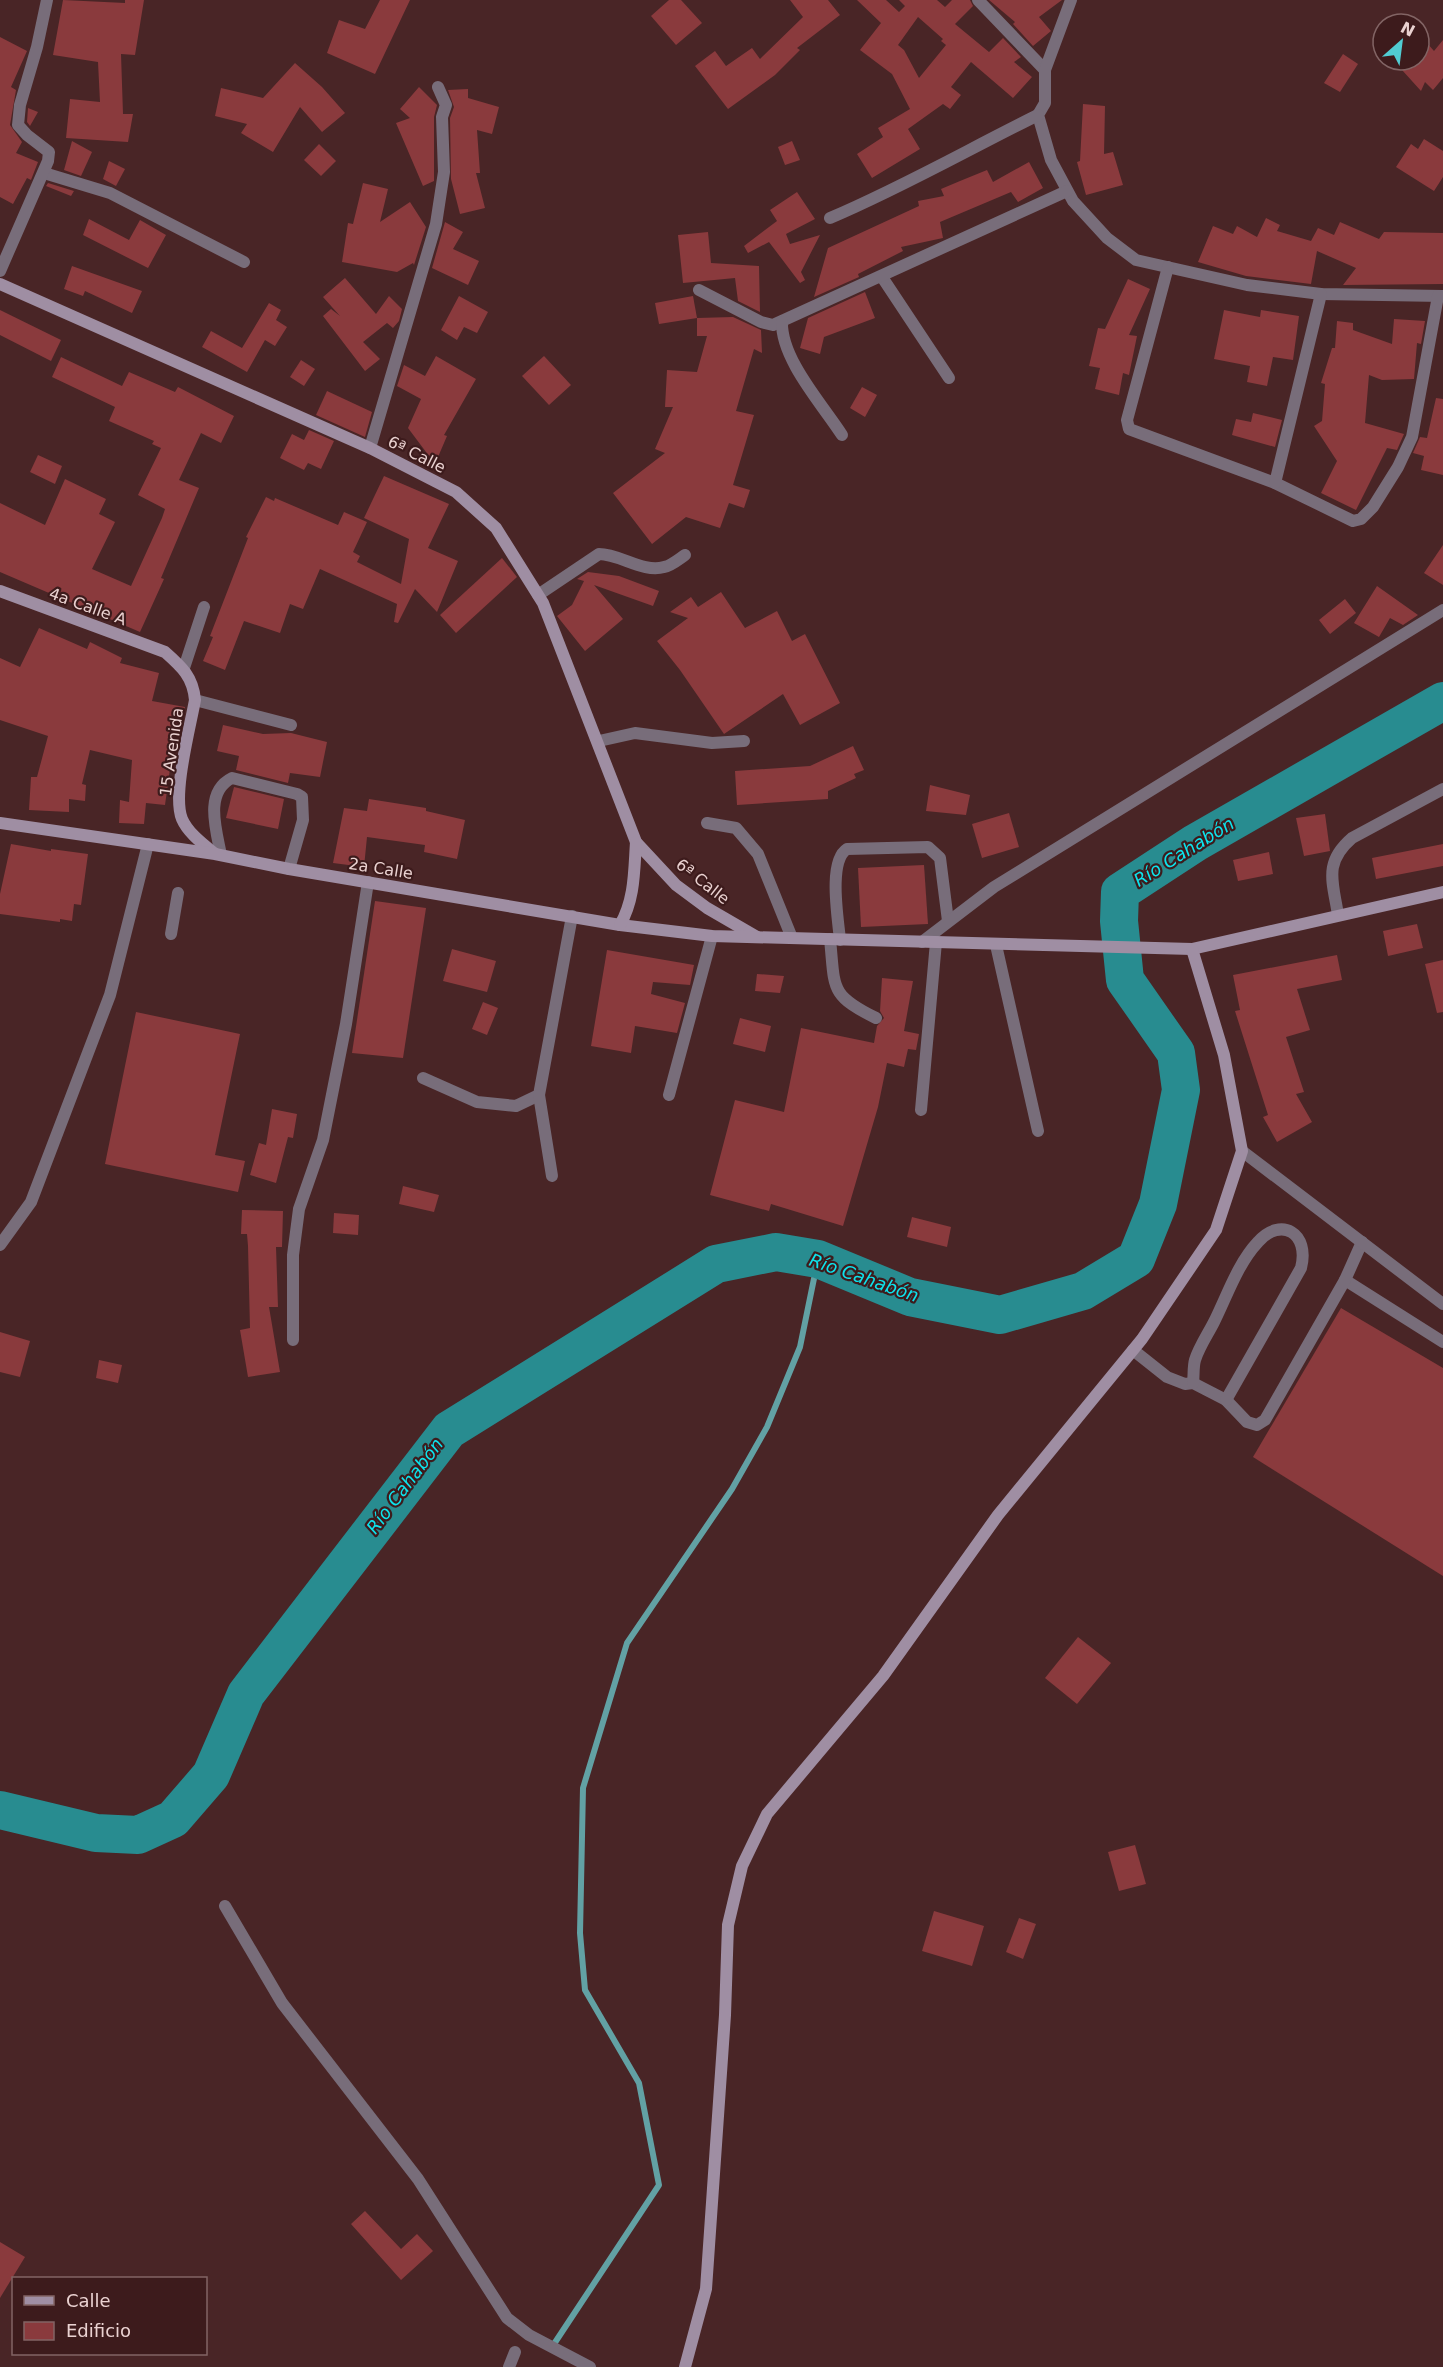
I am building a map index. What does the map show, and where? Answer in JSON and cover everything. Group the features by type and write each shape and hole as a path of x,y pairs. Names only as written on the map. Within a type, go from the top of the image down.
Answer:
{"main road":[{"name":"6ª Calle","path":"0,284 370,448 456,492 496,528 538,595 599,741 636,842 676,885 707,908 758,938"},
{"name":"4a Calle A","path":"0,591 165,652"},
{"name":"15 Avenida","path":"165,652 184,668 193,685 195,700 178,800 182,820 192,833 218,855"},
{"name":"2a Calle","path":"0,823 218,855 620,925 712,936 835,939"},
{"name":"6ª Calle","path":"620,925 629,909 633,889 636,842"},
{"path":"835,939 1192,949 1443,892"},
{"path":"685,2367 706,2289 725,2015 728,1925 742,1866 767,1814 883,1676 998,1515 1133,1350 1216,1230 1242,1151 1224,1055 1192,949"}],"street":[{"path":"0,271 44,173 49,152 18,125 20,105 37,47 46,0"},
{"path":"978,0 1045,70"},
{"path":"830,218 893,191 946,160 1038,115 1045,103 1045,70 1071,0"},
{"path":"370,448 436,224 444,172 442,117 446,105 438,87"},
{"path":"1038,115 1051,160 1073,201 1107,238 1137,260 1168,267 1247,285 1321,294 1440,296 1412,437 1398,467 1373,507 1361,519 1353,522 1275,483 1129,429 1127,420 1168,267"},
{"path":"44,173 110,193 244,262"},
{"path":"699,290 761,322 773,325 1067,191"},
{"path":"882,277 949,378"},
{"path":"1275,483 1321,294"},
{"path":"782,322 782,336 789,355 842,435"},
{"path":"538,595 599,554 608,554 648,567 664,567 685,555"},
{"path":"184,668 204,607"},
{"path":"922,942 994,886 1443,610"},
{"path":"195,700 291,725"},
{"path":"599,741 635,733 712,743 744,741"},
{"path":"218,855 215,796 222,783 232,778 302,797 303,820 289,869"},
{"path":"1338,915 1332,874 1333,860 1340,848 1352,838 1443,789"},
{"path":"707,823 736,828 759,854 792,938"},
{"path":"0,1245 31,1202 110,995 148,844"},
{"path":"876,1017 850,1005 837,992 835,939 837,859 847,849 928,847 940,858 948,921"},
{"path":"293,1340 293,1255 299,1209 323,1140 346,1024 368,882"},
{"path":"171,933 178,893"},
{"path":"552,1176 539,1095 572,916"},
{"path":"669,1095 712,936"},
{"path":"921,1110 936,942"},
{"path":"996,945 1038,1131"},
{"path":"423,1078 477,1102 516,1106 539,1095"},
{"path":"1242,1151 1443,1304"},
{"path":"1193,1383 1195,1360 1249,1252 1266,1234 1280,1230 1293,1233 1301,1239 1305,1252 1301,1268 1226,1400"},
{"path":"1133,1350 1167,1377 1185,1384 1193,1383 1226,1400 1247,1422 1257,1425 1265,1420 1345,1280 1362,1242"},
{"path":"1345,1280 1443,1342"},
{"path":"225,1906 282,2003 418,2179 507,2318 529,2335 590,2367"},
{"path":"509,2367 514,2352"}],"building":[{"path":"63,0 125,3 125,0 144,0 135,55 121,54 123,114 133,114 128,142 66,138 70,99 100,102 98,62 53,55"},
{"path":"380,0 410,0 375,74 327,53 339,20 365,29"},
{"path":"669,0 681,0 702,23 676,45 651,16"},
{"path":"790,0 828,0 840,15 797,48 800,50 775,75 728,109 695,66 715,51 726,66 752,48 760,59 803,17"},
{"path":"857,0 886,0 899,12 905,6 899,0 937,0 945,7 952,0 970,0 973,6 955,24 989,52 1003,38 1021,57 1014,62 1032,77 1013,98 971,62 951,87 961,95 950,109 943,104 908,129 920,149 872,178 857,154 883,137 878,128 910,109 892,74 860,50 881,23","holes":["918,17 943,39 941,41 946,45 919,78 904,50 898,45"]},
{"path":"989,0 1062,0 1039,17 1051,31 1033,46 1013,24 1015,22"},
{"path":"0,37 27,51 11,87 16,90 10,125 22,142 16,153 38,162 31,180 27,178 13,204 0,197"},
{"path":"1443,40 1443,78 1433,90 1425,82 1421,91 1404,72 1431,72 1431,48 1434,51"},
{"path":"1343,54 1358,64 1340,92 1324,83"},
{"path":"295,63 322,87 345,113 322,132 300,107 273,152 241,133 247,124 215,116 221,88 263,98"},
{"path":"419,87 437,105 434,117 434,181 423,186 396,123 410,118 400,109"},
{"path":"468,89 468,98 499,107 492,134 477,130 480,173 476,173 485,208 460,214 451,179 450,118 454,107 448,90"},
{"path":"1083,104 1105,106 1104,154 1113,152 1123,185 1086,195 1077,162 1080,161"},
{"path":"28,108 38,112 30,126 27,122"},
{"path":"1424,139 1443,151 1443,177 1434,191 1396,167 1411,144 1418,149"},
{"path":"72,141 92,152 81,176 64,170"},
{"path":"792,141 800,160 785,165 778,147"},
{"path":"319,144 336,161 321,176 304,160"},
{"path":"109,161 125,169 116,186 103,179"},
{"path":"1029,162 1043,188 1018,202 1011,192 940,222 943,238 901,247 903,251 858,274 859,277 814,297 828,248 919,206 918,201 944,196 941,189 987,170 993,182"},
{"path":"48,183 74,191 71,196 46,186"},
{"path":"363,183 388,189 380,222 410,202 426,227 414,265 413,263 397,272 342,262 348,223 353,224"},
{"path":"797,192 815,219 786,234 790,244 820,235 801,272 805,280 800,283 769,242 748,253 744,246 777,221 770,210"},
{"path":"1266,218 1280,225 1277,231 1311,241 1318,228 1334,235 1340,222 1379,239 1384,232 1443,233 1443,284 1343,285 1356,268 1317,251 1311,284 1246,276 1198,262 1213,226 1233,234 1237,226 1257,237"},
{"path":"89,219 129,240 140,220 166,235 148,268 83,235"},
{"path":"445,222 463,232 453,249 479,261 468,285 432,268"},
{"path":"708,232 711,263 759,266 760,312 738,301 735,278 683,283 678,235"},
{"path":"72,266 142,291 132,313 85,291 83,296 64,289"},
{"path":"345,278 376,314 389,296 402,309 399,321 393,328 387,323 363,342 380,359 365,371 323,316 331,309 340,316 323,297"},
{"path":"1128,279 1150,289 1129,335 1137,336 1129,375 1123,373 1119,395 1095,389 1100,368 1089,366 1098,328 1105,329"},
{"path":"865,292 875,318 824,337 820,354 800,348 808,318"},
{"path":"459,296 488,312 477,333 464,327 457,340 441,330"},
{"path":"693,296 697,318 659,324 655,303"},
{"path":"269,303 281,310 276,320 287,327 275,346 265,340 247,372 202,347 211,331 242,348"},
{"path":"0,310 61,340 51,361 0,335"},
{"path":"1224,310 1260,317 1261,310 1299,316 1293,360 1273,357 1267,386 1247,382 1250,366 1214,359"},
{"path":"733,317 761,330 762,353 754,349 736,411 754,415 733,485 750,490 744,508 729,503 720,528 686,517 652,544 613,493 665,453 655,449 673,407 665,407 667,370 697,372 707,336 697,336 697,318"},
{"path":"1394,319 1425,321 1421,344 1417,343 1414,379 1382,380 1369,375 1365,423 1404,434 1397,450 1387,448 1356,510 1321,493 1337,461 1314,426 1322,421 1325,384 1321,383 1332,348 1335,348 1337,321 1353,323 1353,330 1392,344"},
{"path":"436,356 476,379 444,435 447,436 435,464 408,428 421,399 397,386 404,365 425,376"},
{"path":"544,356 571,385 549,405 522,376"},
{"path":"61,357 122,386 129,372 175,392 178,387 234,416 221,443 201,433 179,480 199,488 161,578 164,579 140,632 0,572 0,503 45,525 65,479 106,499 99,514 115,522 92,569 131,586 165,509 138,495 161,448 152,444 154,441 109,421 115,407 52,377"},
{"path":"301,360 315,369 304,386 290,377"},
{"path":"862,387 877,395 865,417 850,408"},
{"path":"327,391 372,412 365,437 316,415"},
{"path":"1436,398 1443,399 1443,475 1421,470 1424,456 1413,453 1420,437 1427,438"},
{"path":"1253,413 1282,420 1275,447 1232,435 1236,419 1251,422"},
{"path":"309,430 334,441 321,469 308,463 304,470 280,458 292,434 304,440"},
{"path":"38,455 62,466 55,484 30,472"},
{"path":"384,476 449,504 428,548 458,561 437,612 415,589 398,623 394,622 397,604 320,569 303,609 290,604 280,633 244,621 225,670 203,661 213,637 210,636 248,538 246,537 266,497 274,501 275,498 338,525 344,512 367,522 353,552 360,556 357,562 401,584 409,539 364,518"},
{"path":"1443,545 1443,585 1424,573"},
{"path":"502,558 517,577 456,633 440,615"},
{"path":"588,572 619,576 659,591 653,606 594,585 623,619 585,651 557,616 572,605 584,581 577,579"},
{"path":"1377,586 1418,615 1403,625 1390,618 1379,637 1354,623"},
{"path":"721,592 745,628 777,611 792,641 805,634 840,703 800,725 783,694 724,734 657,641 688,618 670,612 691,597 698,607"},
{"path":"1345,599 1356,613 1330,634 1319,620"},
{"path":"39,628 87,649 90,642 122,658 120,663 159,673 152,701 185,707 173,770 170,769 165,805 146,803 144,824 119,823 120,800 129,802 132,760 90,750 82,784 86,785 85,801 69,799 69,812 29,810 31,777 37,777 48,736 0,720 0,658 20,667"},
{"path":"223,725 263,734 291,733 327,742 320,777 290,773 288,783 236,770 239,756 217,751"},
{"path":"853,746 864,770 854,774 856,778 828,791 828,799 737,805 735,771 810,766"},
{"path":"930,785 970,795 966,815 926,811"},
{"path":"234,787 284,799 278,829 226,818"},
{"path":"369,799 426,808 426,811 465,820 457,859 424,852 425,845 367,837 364,867 333,863 344,808 367,811"},
{"path":"1009,813 1019,847 982,858 972,824"},
{"path":"1325,814 1330,851 1304,856 1296,818"},
{"path":"11,844 88,854 81,905 74,904 72,921 60,919 60,922 0,914 0,894"},
{"path":"1443,844 1443,866 1376,879 1372,858"},
{"path":"1269,852 1273,874 1238,881 1233,860"},
{"path":"924,865 928,924 861,927 858,868"},
{"path":"375,901 426,908 403,1058 352,1053"},
{"path":"1417,924 1423,948 1388,956 1383,931"},
{"path":"452,949 496,961 487,992 443,981"},
{"path":"607,950 694,965 690,985 653,982 651,994 685,1003 677,1033 635,1026 631,1053 591,1046"},
{"path":"1337,955 1342,980 1297,989 1310,1030 1286,1037 1304,1092 1296,1094 1312,1122 1277,1142 1263,1117 1268,1115 1235,1011 1240,1010 1233,975"},
{"path":"1443,960 1443,1012 1437,1013 1425,964"},
{"path":"757,974 784,976 780,993 755,991"},
{"path":"882,978 913,981 904,1031 919,1034 916,1050 908,1049 904,1067 887,1063 878,1107 843,1226 771,1204 769,1211 710,1195 735,1100 784,1112 801,1028 874,1043 877,1026 884,1018 880,1011"},
{"path":"483,1002 498,1008 487,1035 472,1029"},
{"path":"136,1012 240,1034 215,1155 245,1161 238,1192 105,1164"},
{"path":"740,1018 771,1026 765,1052 733,1044"},
{"path":"272,1109 297,1114 293,1138 288,1137 276,1183 250,1175 259,1143 266,1145"},
{"path":"403,1186 439,1195 434,1212 399,1204"},
{"path":"242,1210 283,1211 282,1247 276,1247 278,1307 269,1307 280,1372 248,1377 240,1330 250,1328 248,1246 247,1234 241,1234"},
{"path":"334,1213 359,1215 358,1235 333,1233"},
{"path":"912,1217 951,1227 947,1247 907,1237"},
{"path":"1341,1308 1443,1368 1443,1576 1253,1457"},
{"path":"0,1332 30,1341 20,1377 0,1372"},
{"path":"99,1360 122,1365 118,1383 96,1378"},
{"path":"1078,1637 1111,1663 1077,1704 1045,1678"},
{"path":"1135,1845 1146,1884 1119,1891 1108,1852"},
{"path":"934,1911 984,1926 972,1966 922,1951"},
{"path":"1019,1918 1036,1924 1023,1959 1006,1952"},
{"path":"365,2211 401,2249 417,2234 433,2251 401,2280 351,2224"},
{"path":"0,2242 25,2257 0,2298"}],"waterway":[{"name":"Río Cahabón","path":"0,1810 96,1833 138,1835 173,1819 211,1775 246,1694 449,1430 716,1264 776,1252 818,1259 910,1297 1000,1315 1083,1291 1136,1259 1158,1204 1181,1090 1176,1053 1125,980 1119,921 1120,892 1195,843 1443,701"},
{"path":"554,2344 659,2185 639,2083 585,1990 580,1933 583,1788 627,1643 732,1489 767,1427 800,1347 818,1259"}]}
